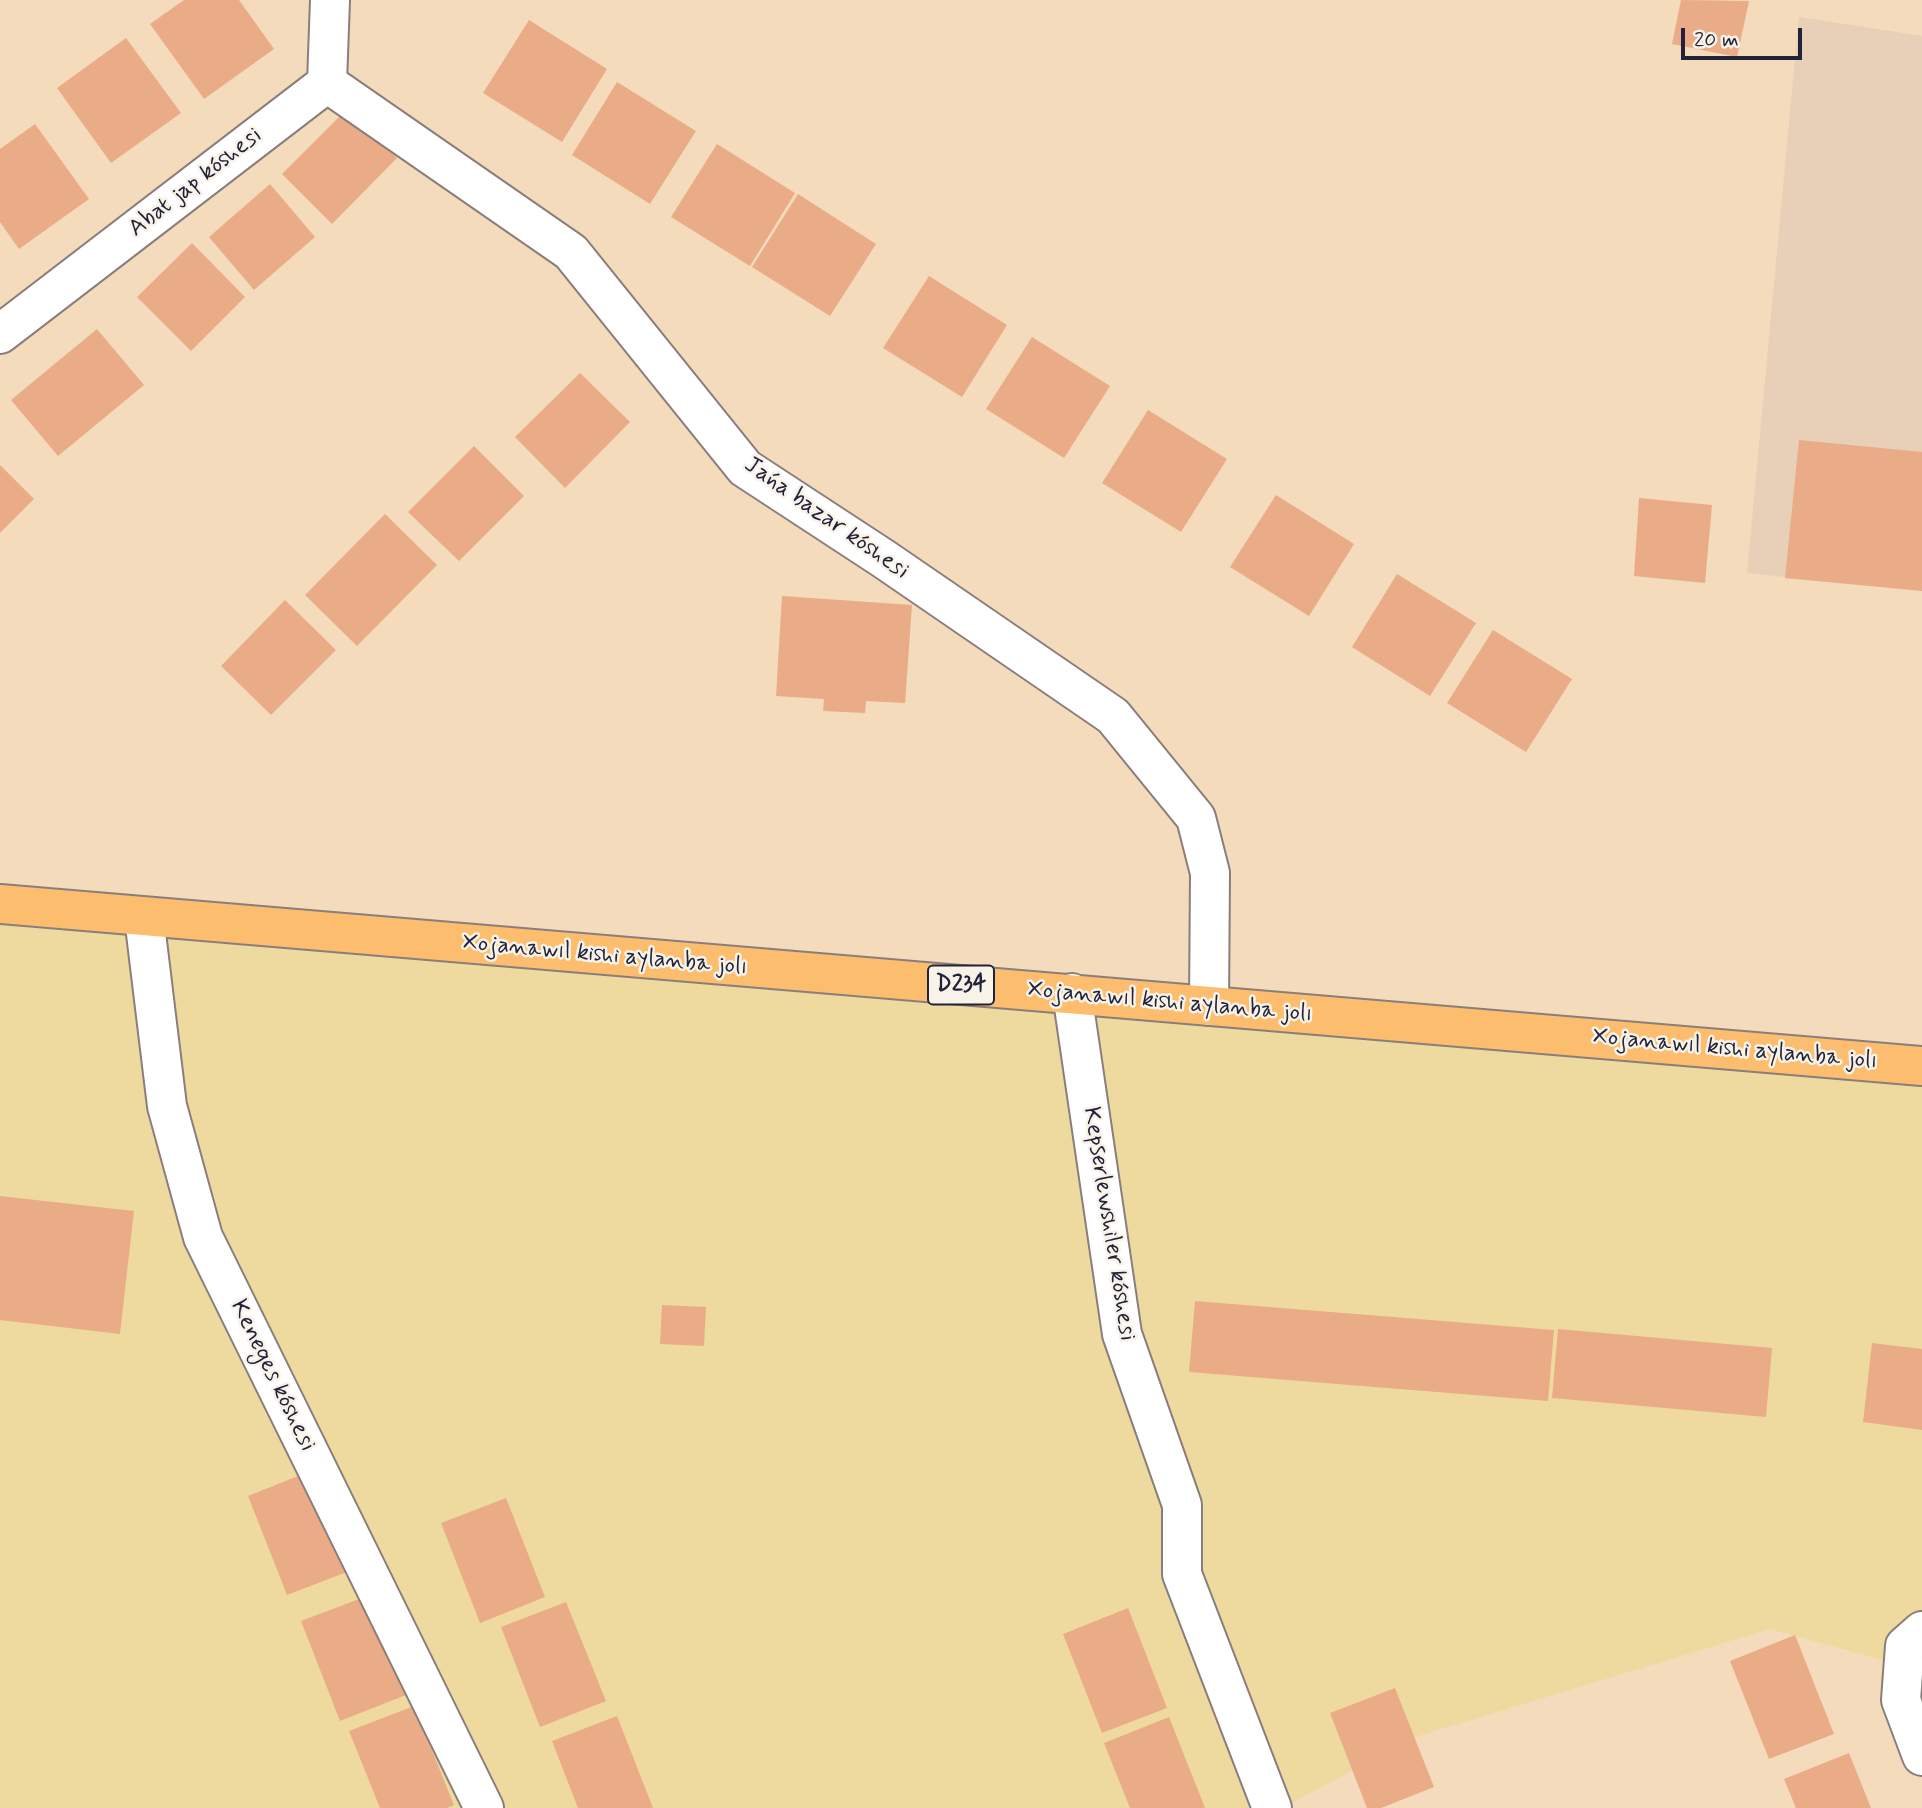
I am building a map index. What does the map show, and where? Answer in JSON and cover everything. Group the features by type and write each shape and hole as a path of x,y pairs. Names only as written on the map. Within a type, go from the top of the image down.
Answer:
{"main road":[{"name":"Xojanawıl kishi aylanba jolı","path":"0,904 1922,1066"}],"street":[{"path":"327,83 330,0"},
{"name":"Abat jap kóshesi","path":"0,334 327,83"},
{"name":"Jańa bazar kóshesi","path":"327,83 571,252 745,468 884,559 1112,716 1196,818 1210,873 1209,1006"},
{"name":"Keneges kóshesi","path":"144,916 167,1106 203,1237 484,1808"},
{"name":"Kepserlewshiler kóshesi","path":"1072,993 1122,1334 1182,1505 1182,1574 1272,1808"},
{"path":"1913,1638 1901,1700 1922,1756"}],"shaded area":[{"path":"1799,17 1922,36 1922,591 1747,573"}],"sand":[{"path":"0,918 1922,1072 1922,1671 1770,1629 1415,1737 1282,1808 0,1808"}],"building":[{"path":"184,0 239,0 274,49 204,99 150,24"},
{"path":"1681,0 1749,1 1737,57 1672,44"},
{"path":"529,20 607,69 562,142 483,93"},
{"path":"126,38 181,113 111,163 57,88"},
{"path":"617,82 696,131 650,204 572,155"},
{"path":"347,109 397,158 332,224 282,174"},
{"path":"35,124 89,199 19,249 0,222 0,149"},
{"path":"717,144 795,193 750,266 671,217"},
{"path":"270,184 315,237 254,290 209,237"},
{"path":"798,194 876,244 830,316 752,267"},
{"path":"192,243 245,297 191,351 137,297"},
{"path":"929,276 1007,325 962,397 883,348"},
{"path":"97,329 144,385 58,456 11,400"},
{"path":"1032,337 1110,386 1064,458 986,409"},
{"path":"580,373 630,422 565,488 515,437"},
{"path":"1148,410 1227,459 1181,532 1102,483"},
{"path":"1799,440 1922,452 1922,591 1785,578"},
{"path":"474,446 524,496 459,561 408,512"},
{"path":"0,465 34,499 0,533"},
{"path":"1276,495 1354,544 1309,616 1230,567"},
{"path":"1639,498 1712,505 1705,583 1634,576"},
{"path":"385,514 437,565 357,646 305,595"},
{"path":"1397,574 1476,623 1430,696 1352,647"},
{"path":"782,596 912,605 905,703 866,701 865,713 823,711 824,699 776,696"},
{"path":"285,600 336,650 271,715 221,666"},
{"path":"1493,630 1572,679 1526,752 1447,703"},
{"path":"0,1196 134,1211 120,1334 0,1320"},
{"path":"1195,1301 1554,1330 1548,1401 1189,1372"},
{"path":"662,1305 706,1307 704,1346 660,1344"},
{"path":"1558,1329 1772,1348 1766,1417 1552,1398"},
{"path":"1872,1343 1922,1349 1922,1430 1863,1422"},
{"path":"313,1470 352,1570 287,1595 248,1496"},
{"path":"506,1498 545,1597 480,1623 441,1523"},
{"path":"367,1596 406,1695 340,1721 301,1621"},
{"path":"566,1602 606,1701 540,1727 501,1627"},
{"path":"1128,1608 1167,1708 1102,1733 1063,1634"},
{"path":"1795,1635 1834,1734 1769,1759 1730,1661"},
{"path":"1395,1688 1434,1787 1381,1808 1367,1808 1330,1713"},
{"path":"414,1706 454,1805 447,1808 380,1808 349,1731"},
{"path":"617,1716 653,1808 578,1808 552,1741"},
{"path":"1169,1717 1205,1808 1130,1808 1104,1743"},
{"path":"1849,1753 1871,1808 1796,1808 1784,1779"}]}
